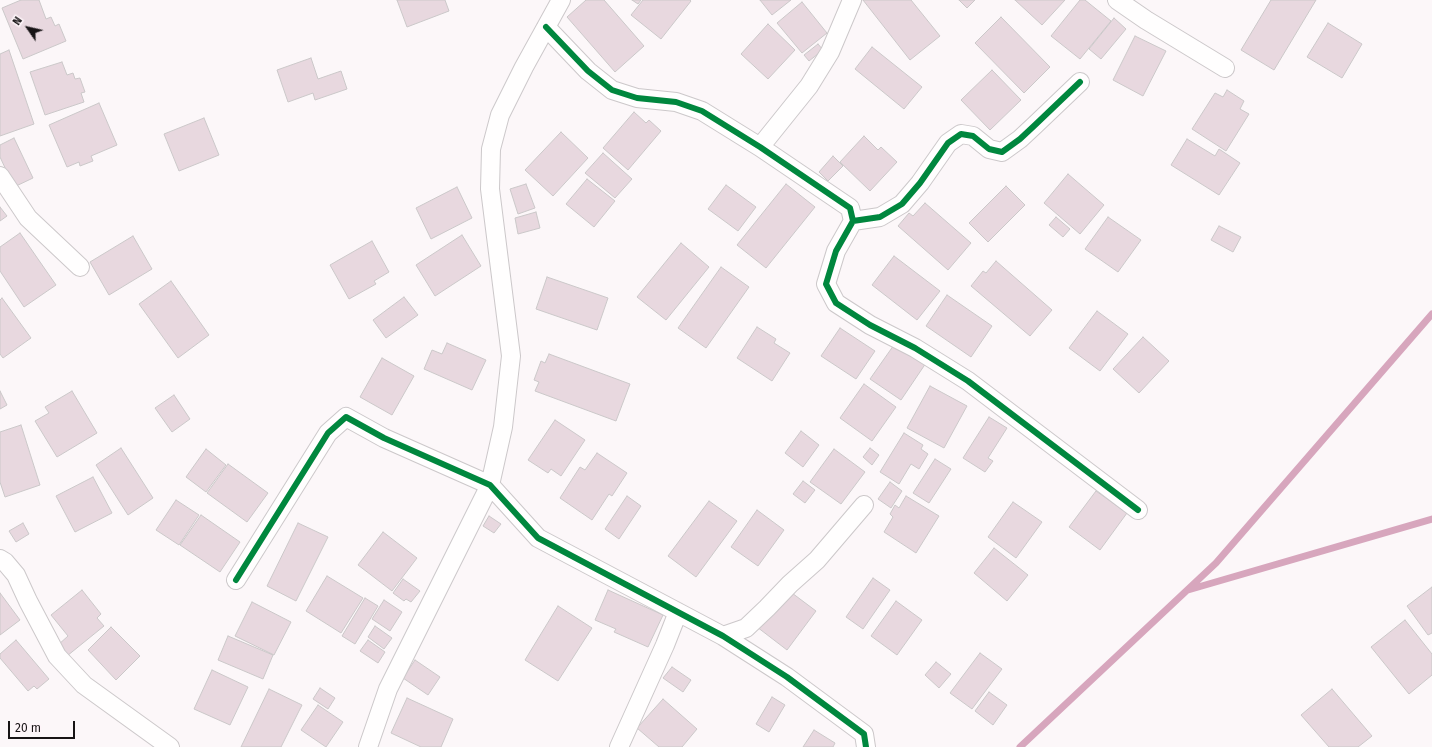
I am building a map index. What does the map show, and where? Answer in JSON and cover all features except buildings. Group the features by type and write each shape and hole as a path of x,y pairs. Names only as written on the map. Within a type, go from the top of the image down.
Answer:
{"street":[{"path":"368,747 388,688 490,485 503,427 511,356 490,189 491,149 500,115 561,0"},
{"path":"1117,0 1146,20 1225,68"},
{"path":"760,147 813,79 830,52 846,3"},
{"path":"546,27 588,70 612,90 636,98 676,102 702,111 760,147 850,208 853,221 836,251 826,284 836,304 870,325 915,348 968,381 1138,510"},
{"path":"853,221 880,217 902,204 920,183 948,143 960,134 973,136 990,149 1002,152 1036,125 1080,82"},
{"path":"0,176 28,218 80,267"},
{"path":"236,580 328,433 346,417 384,438 490,485 538,538 723,636 787,677 864,734 866,747"},
{"path":"723,636 746,628 790,584 817,560 864,505"},
{"path":"0,559 5,562 16,575 57,656 84,685 170,747"},
{"path":"619,747 665,645 678,612"}],"waterway":[{"path":"1020,747 1216,563 1432,314"},
{"path":"1188,590 1432,519"}],"cycle path":[{"path":"546,27 588,71 612,90 637,98 676,102 702,111 760,147 850,208 853,221 836,251 826,284 836,303 870,325 915,348 968,381 1138,510"},
{"path":"853,221 880,217 902,204 920,183 948,143 961,134 973,136 989,149 1002,152 1020,139 1080,82"},
{"path":"236,580 328,433 346,417 384,438 490,485 538,538 723,636 787,677 864,734 866,747"}]}
